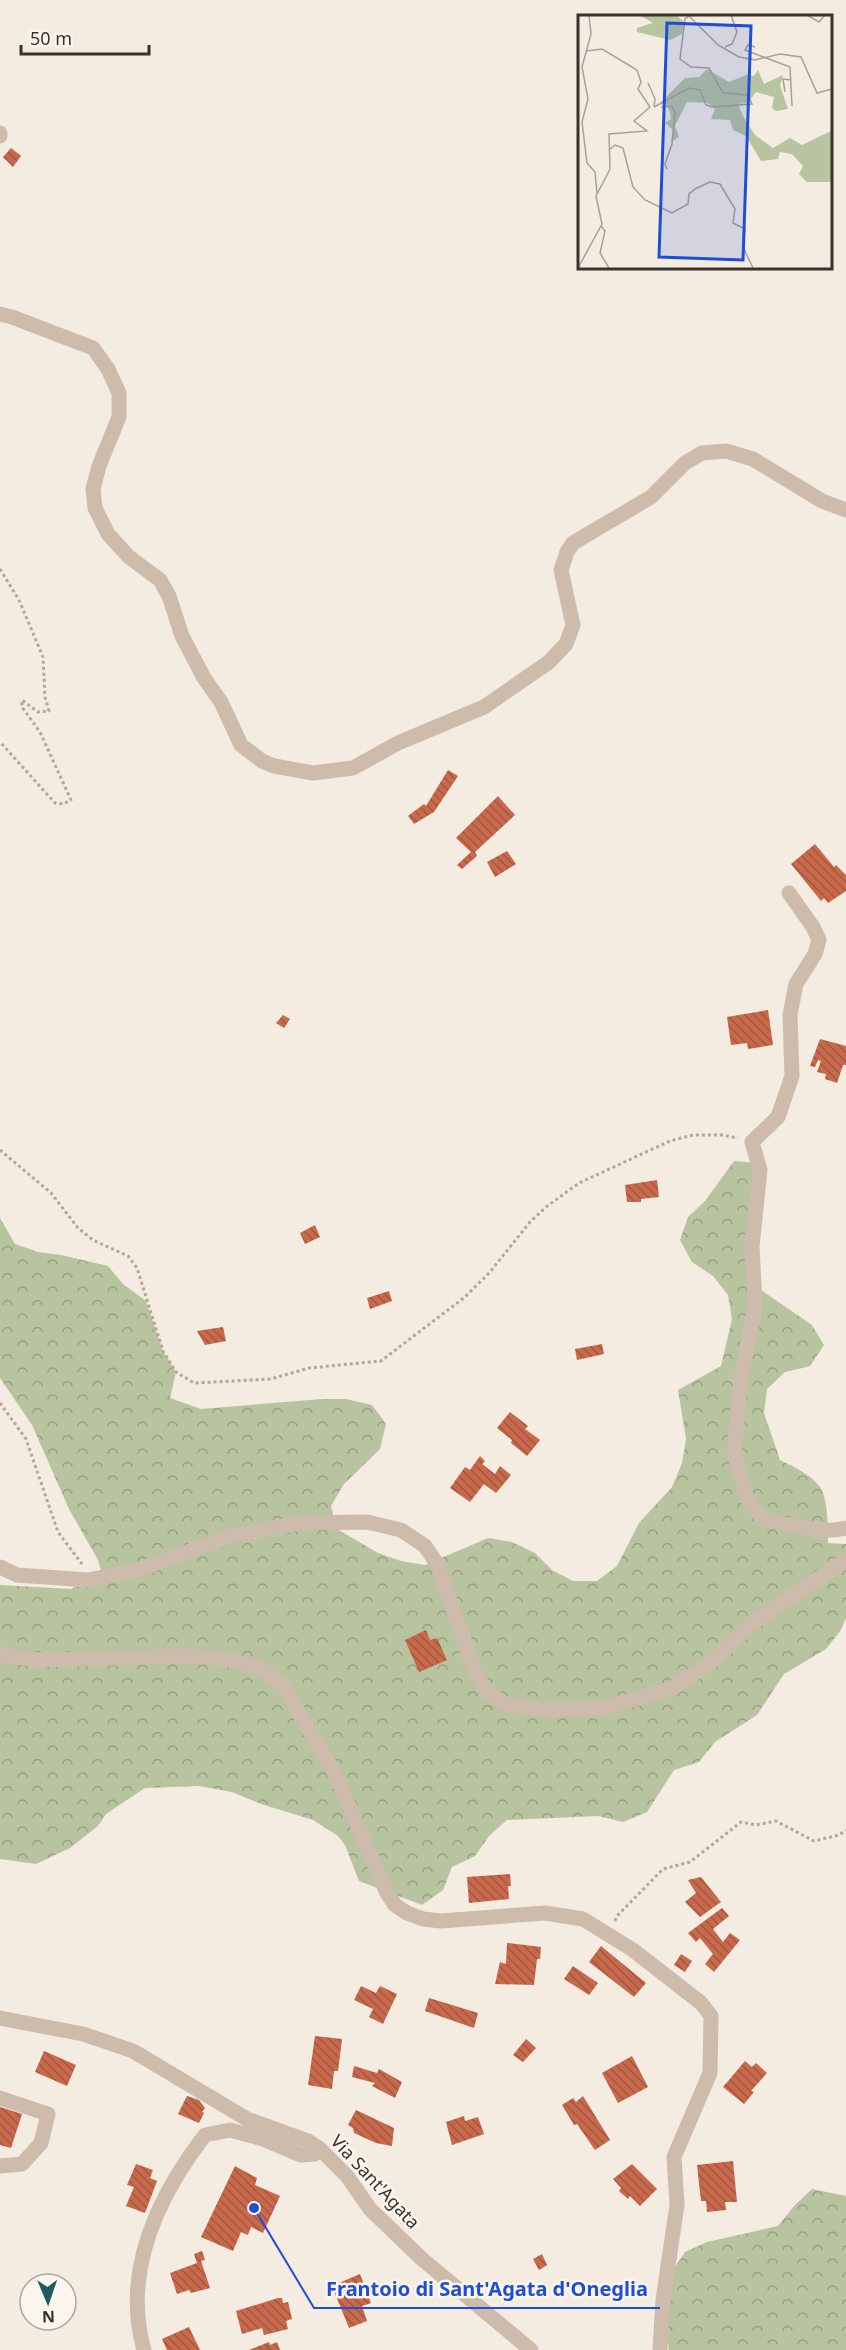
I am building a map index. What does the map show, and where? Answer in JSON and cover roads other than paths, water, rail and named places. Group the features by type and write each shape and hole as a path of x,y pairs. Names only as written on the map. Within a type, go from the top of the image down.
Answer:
{"street":[{"path":"0,314 93,348 108,369 119,393 119,417 99,466 93,489 95,508 108,534 129,557 160,580 169,596 182,636 204,678 221,702 241,745 262,761 274,766 313,773 352,768 398,743 484,707 549,662 566,645 573,625 561,570 567,552 573,543 651,497 685,463 702,453 726,451 753,459 822,501 846,510"},
{"path":"789,893 813,927 819,940 815,954 796,984 790,1015 792,1076 778,1117 752,1142 760,1170 752,1246 754,1306 741,1377 734,1453 747,1498 763,1519 815,1530 846,1528"},
{"path":"0,1567 17,1575 88,1580 138,1570 230,1536 299,1523 367,1522 401,1530 425,1546 437,1564 475,1672 487,1691 502,1703 540,1710 603,1708 673,1688 715,1659 751,1624 846,1560"},
{"path":"0,1653 5,1656 40,1660 184,1656 222,1658 261,1668 284,1687 336,1776 387,1893 395,1905 423,1919 441,1921 544,1913 583,1919 633,1950 701,2003 711,2016 710,2073 674,2157 677,2205 663,2300 660,2350"},
{"name":"Via Sant'Agata","path":"0,2018 83,2034 134,2051 247,2119 308,2141 320,2149 347,2176 370,2210 422,2259 531,2350"},
{"path":"0,2098 48,2114 41,2143 22,2164 0,2166"},
{"path":"144,2350 137,2324 135,2303 143,2253 157,2214 172,2183 181,2166 205,2135 230,2130 263,2139 301,2155 315,2154 320,2149"}],"place":[{"name":"Frantoio di Sant'Agata d'Oneglia","path":"254,2208"}]}
